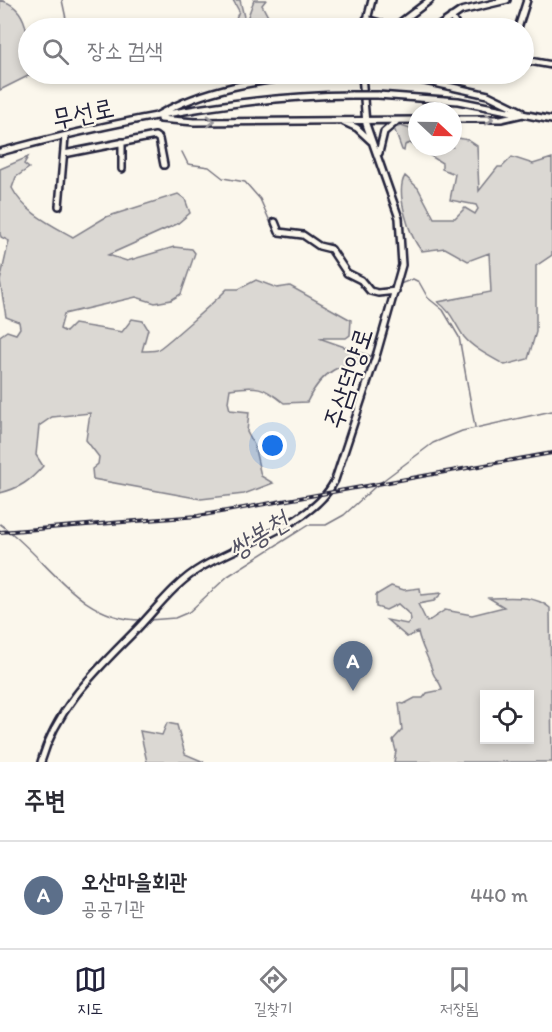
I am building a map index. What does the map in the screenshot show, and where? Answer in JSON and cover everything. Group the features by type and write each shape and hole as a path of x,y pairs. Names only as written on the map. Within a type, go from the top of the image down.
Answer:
{"street":[{"path":"366,18 372,0"},
{"path":"407,18 430,0"},
{"path":"450,17 466,9 507,0"},
{"path":"521,18 527,0"},
{"path":"534,62 552,65"},
{"path":"153,118 181,102 217,91 257,84"},
{"name":"주삼덕양로","path":"41,762 53,729 66,705 158,605 195,571 304,513 327,493 344,454 399,281 403,255 400,226 379,154 365,120 363,84"},
{"path":"439,84 488,95 525,113 552,120"},
{"name":"무선로","path":"0,152 153,118 263,100 378,95 458,101 525,113"},
{"path":"462,119 501,119 525,113"},
{"path":"153,118 194,122 408,120"},
{"path":"339,120 357,128 374,144"},
{"path":"379,154 384,132 391,124 399,120"},
{"path":"64,154 156,136 159,140 164,165"},
{"path":"59,206 65,137"},
{"path":"122,142 122,169"},
{"path":"275,222 279,231 303,235 319,246 331,249 347,273 361,280 370,291 378,293 396,290"}],"shaded area":[{"path":"0,0 11,4 22,18 18,18 18,81 0,90"},
{"path":"233,0 240,0 246,18 236,18 239,11"},
{"path":"254,0 266,0 262,5 269,18 247,18"},
{"path":"401,126 408,128 408,144 405,145 404,151 402,150 394,128"},
{"path":"462,139 477,146 479,191 498,167 502,167 512,157 533,164 552,158 552,255 536,266 536,332 528,359 505,365 483,353 464,337 450,314 438,302 491,292 489,253 468,261 445,248 422,251 408,226 402,192 405,176 418,188 434,218 455,218 465,208 475,214 478,209 476,205 450,200 455,174 442,169 442,163 431,156 462,156"},
{"path":"28,157 24,164 29,168 16,177 12,188 31,211 73,237 106,217 178,194 185,199 190,213 177,224 108,255 127,261 174,247 192,249 195,253 181,294 171,300 155,303 136,297 64,314 60,329 66,332 74,324 122,332 132,319 143,321 148,329 142,351 157,350 227,289 239,289 256,280 277,288 290,286 351,320 350,335 346,338 319,338 376,358 373,367 351,364 333,370 318,383 307,402 284,403 259,388 230,389 228,402 230,410 249,412 247,432 254,445 261,476 273,483 244,494 201,499 93,479 92,469 98,464 99,457 86,440 90,413 52,417 39,426 36,455 43,466 24,483 0,493 0,336 7,331 16,334 20,328 19,322 6,317 0,281 9,241 0,234 0,169"},
{"path":"391,586 404,590 420,588 421,595 442,593 434,601 418,604 427,622 445,610 472,615 504,607 489,598 529,599 550,608 552,762 394,762 396,751 393,740 402,730 399,703 404,704 415,698 423,698 427,693 442,690 433,673 418,632 407,637 387,620 407,624 411,620 410,615 398,604 386,610 376,607 376,595"},
{"path":"167,723 177,725 185,754 204,762 147,762 140,731 162,735"}],"waterway":[{"path":"62,0 66,18"},
{"path":"182,152 188,164 209,167 223,178 245,182 260,199 275,229"},
{"path":"304,233 312,238"},
{"path":"321,244 330,243 349,271"},
{"path":"400,284 413,279 419,282 428,298 443,310 459,337 475,427"},
{"path":"383,290 395,285"},
{"name":"쌍봉천","path":"149,620 175,618 189,612 228,576 308,525 326,525 344,515 377,485 433,443 462,431 552,411"},
{"name":"쌍봉천","path":"0,524 81,598 99,610 119,617 142,620"}],"railway":[{"path":"0,532 198,516 552,453"}],"place":[{"name":"오산마을회관","path":"353,691"}]}
